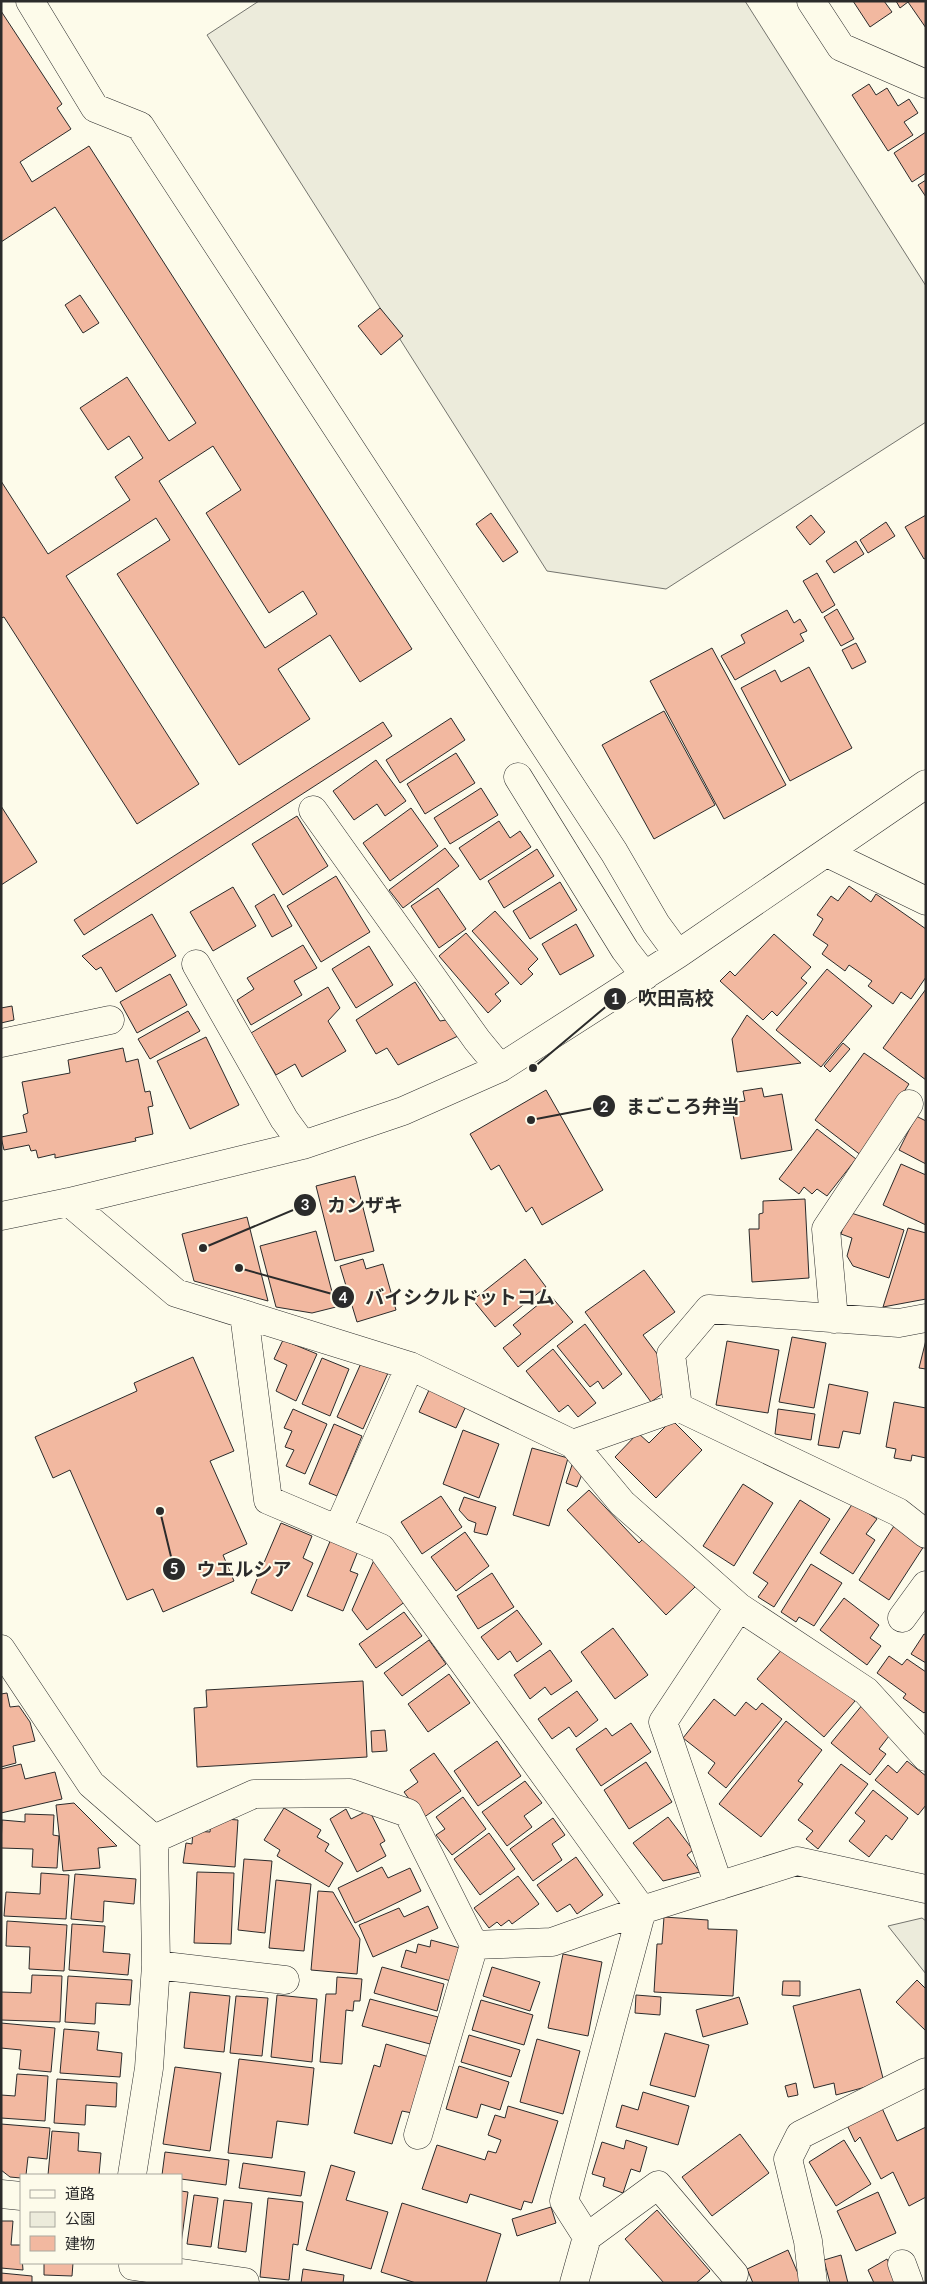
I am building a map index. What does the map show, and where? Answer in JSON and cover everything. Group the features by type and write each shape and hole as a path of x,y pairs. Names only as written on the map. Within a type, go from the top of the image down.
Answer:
{"street":[{"path":"30,1 95,108 140,126 614,852 656,924 678,954"},
{"path":"810,1 842,48 926,84"},
{"path":"518,777 625,950 645,976"},
{"path":"1,1216 70,1202 303,1146 403,1112 500,1068 678,954 926,784"},
{"path":"313,810 477,1040 500,1068"},
{"path":"826,853 926,901"},
{"path":"196,964 284,1119 303,1146"},
{"path":"1,1043 110,1020"},
{"path":"834,1319 826,1229 909,1104"},
{"path":"70,1202 176,1293 410,1366 573,1444 622,1503 739,1607 866,1691 926,1757"},
{"path":"678,1407 671,1354 708,1309 899,1323 926,1318"},
{"path":"244,1314 268,1500 381,1548 642,1910"},
{"path":"338,1529 410,1366"},
{"path":"573,1444 678,1407 898,1512 926,1534"},
{"path":"902,1618 926,1586"},
{"path":"718,1886 663,1722 739,1607"},
{"path":"1,1649 91,1784 154,1839 156,1965 149,2068 132,2174"},
{"path":"154,1839 254,1794 350,1793 408,1813 474,1945 418,2135"},
{"path":"474,1945 552,1942 642,1910 797,1862 926,1889"},
{"path":"587,2237 564,2201 642,1910"},
{"path":"156,1965 285,1980"},
{"path":"812,2283 808,2241 788,2159 800,2135 926,2072"},
{"path":"574,2283 587,2237 658,2185 734,2274"},
{"path":"1,2194 20,2196"},
{"path":"133,2271 245,2282"}],"green space":[{"path":"259,1 745,1 926,286 926,422 666,589 547,571 207,35"},
{"path":"922,1918 926,1921 926,1974 888,1926"}],"building":[{"path":"853,1 884,1 892,12 870,27"},
{"path":"896,1 926,1 926,28 908,2 900,8"},
{"path":"1,11 62,104 57,108 71,129 20,162 32,182 89,146 412,649 360,682 330,635 278,669 310,719 239,765 117,574 170,540 156,518 66,576 199,784 137,824 4,617 1,618 1,481 48,554 130,500 115,477 143,458 129,436 108,450 80,408 127,377 169,441 196,423 55,207 1,242","holes":["213,446 241,490 206,513 269,613 303,591 317,614 265,648 159,481"]},
{"path":"869,84 876,95 887,88 898,106 909,99 918,113 904,122 913,135 888,151 852,95"},
{"path":"926,132 926,173 912,182 894,153"},
{"path":"926,180 926,197 918,185"},
{"path":"80,295 99,323 83,333 65,305"},
{"path":"380,308 403,336 381,355 358,326"},
{"path":"491,513 518,552 503,562 476,524"},
{"path":"811,515 825,532 810,545 796,527"},
{"path":"926,515 926,558 924,559 905,527"},
{"path":"886,522 895,536 868,553 860,540"},
{"path":"856,541 864,554 834,573 826,561"},
{"path":"817,573 835,605 822,613 803,581"},
{"path":"837,609 854,639 841,646 824,617"},
{"path":"787,610 794,623 800,619 807,631 800,634 804,641 735,680 721,656 745,643 741,635"},
{"path":"856,643 866,662 852,669 842,650"},
{"path":"712,648 786,785 724,819 650,681"},
{"path":"809,667 852,748 790,781 741,688 775,670 781,682"},
{"path":"664,711 715,805 654,839 602,745"},
{"path":"451,718 465,740 400,783 386,760"},
{"path":"383,722 392,736 84,935 74,920"},
{"path":"456,753 475,783 425,814 407,784"},
{"path":"376,760 406,801 385,816 377,804 354,820 333,791"},
{"path":"481,788 498,815 450,844 434,818"},
{"path":"1,806 37,862 1,885"},
{"path":"411,808 438,846 390,881 363,843"},
{"path":"297,816 328,866 283,895 252,844"},
{"path":"499,821 510,838 520,831 531,847 480,880 459,848"},
{"path":"445,848 459,866 403,908 389,890"},
{"path":"537,849 554,876 504,908 488,881"},
{"path":"336,876 370,932 321,962 287,906"},
{"path":"560,882 577,910 530,939 513,911"},
{"path":"849,886 871,902 876,894 926,929 926,977 911,999 901,992 893,1004 868,986 872,981 849,965 845,971 822,954 828,945 813,935 823,919 817,915 831,896 838,901"},
{"path":"233,887 256,926 213,951 190,912"},
{"path":"438,888 466,929 439,948 411,906"},
{"path":"274,894 292,926 272,937 255,906"},
{"path":"495,911 538,959 528,969 533,974 521,985 472,931"},
{"path":"152,914 176,956 116,992 101,967 96,970 82,956"},
{"path":"576,924 594,956 560,975 542,944"},
{"path":"466,933 509,983 495,994 501,1001 488,1013 439,956"},
{"path":"774,934 811,967 801,978 807,983 777,1016 772,1011 763,1020 720,981 730,971 735,976"},
{"path":"303,945 317,968 294,981 302,995 251,1025 237,1000 254,989 247,978"},
{"path":"369,946 393,985 356,1008 332,969"},
{"path":"827,969 872,1006 821,1067 776,1030"},
{"path":"170,974 187,1005 137,1033 120,1002"},
{"path":"415,982 440,1021 446,1020 458,1036 398,1065 387,1048 376,1054 356,1020"},
{"path":"328,987 340,1008 328,1021 346,1051 302,1077 295,1064 276,1075 251,1033"},
{"path":"926,989 926,1080 883,1048"},
{"path":"12,1006 14,1020 1,1023 1,1008"},
{"path":"188,1011 200,1031 150,1059 138,1039"},
{"path":"747,1015 801,1063 737,1072 732,1039"},
{"path":"206,1037 239,1105 190,1129 157,1061"},
{"path":"843,1043 850,1049 830,1072 824,1066"},
{"path":"123,1048 126,1062 138,1059 145,1092 150,1091 153,1106 148,1107 153,1134 135,1138 136,1141 55,1158 55,1154 38,1158 36,1150 31,1151 29,1145 4,1150 1,1137 27,1132 23,1115 28,1113 22,1082 70,1073 68,1060"},
{"path":"864,1053 909,1084 862,1156 815,1120"},
{"path":"762,1088 764,1097 782,1094 792,1150 741,1159 731,1103 745,1101 743,1091"},
{"path":"546,1090 603,1190 542,1225 532,1207 526,1212 499,1165 491,1170 470,1134"},
{"path":"916,1116 926,1121 926,1164 899,1150"},
{"path":"817,1129 856,1159 827,1196 817,1189 812,1194 804,1187 799,1194 779,1179"},
{"path":"901,1164 926,1175 926,1225 883,1205"},
{"path":"355,1176 374,1251 335,1261 316,1186"},
{"path":"805,1199 809,1278 752,1282 749,1229 759,1229 759,1214 763,1213 763,1201"},
{"path":"848,1212 904,1230 889,1278 853,1266 847,1256 852,1238 841,1234"},
{"path":"247,1217 268,1301 194,1281 182,1234"},
{"path":"908,1228 926,1233 926,1299 883,1307"},
{"path":"316,1231 336,1307 312,1313 276,1307 260,1246"},
{"path":"363,1259 366,1269 383,1264 396,1310 357,1322 340,1266"},
{"path":"525,1259 546,1287 495,1327 473,1300"},
{"path":"644,1270 675,1312 643,1335 658,1355 666,1391 651,1402 585,1312"},
{"path":"550,1295 573,1322 518,1367 503,1348 521,1334 513,1325"},
{"path":"585,1324 622,1374 603,1389 598,1381 590,1387 557,1346"},
{"path":"792,1337 826,1343 814,1408 779,1402"},
{"path":"283,1340 317,1354 296,1401 276,1391 287,1365 274,1359"},
{"path":"926,1340 926,1369 919,1368"},
{"path":"727,1341 779,1350 768,1413 716,1405"},
{"path":"553,1349 596,1403 578,1417 568,1405 559,1412 526,1371"},
{"path":"193,1357 234,1451 210,1461 247,1544 223,1555 234,1581 163,1612 153,1589 127,1600 70,1470 53,1478 35,1437 137,1391 134,1383"},
{"path":"322,1358 349,1369 330,1416 302,1404"},
{"path":"362,1361 388,1373 363,1429 337,1417"},
{"path":"829,1384 868,1392 860,1434 843,1431 839,1448 818,1445"},
{"path":"429,1390 466,1406 456,1428 419,1412"},
{"path":"894,1402 926,1408 926,1458 912,1455 911,1461 894,1458 896,1449 886,1447"},
{"path":"293,1409 327,1424 305,1474 286,1466 294,1450 285,1447 292,1431 284,1428"},
{"path":"778,1409 815,1414 811,1440 775,1434"},
{"path":"672,1420 702,1450 656,1498 615,1457 638,1433 649,1443"},
{"path":"334,1424 362,1436 337,1496 309,1484"},
{"path":"463,1430 499,1444 479,1498 443,1484"},
{"path":"532,1448 568,1458 549,1526 513,1515"},
{"path":"572,1465 584,1469 577,1487 566,1483"},
{"path":"743,1484 773,1503 734,1566 703,1546"},
{"path":"589,1490 639,1543 646,1536 695,1587 666,1615 567,1510"},
{"path":"441,1496 462,1527 422,1554 401,1522"},
{"path":"464,1497 496,1507 487,1535 474,1532 476,1523 468,1520 459,1510"},
{"path":"800,1500 830,1519 774,1607 758,1597 768,1583 753,1573"},
{"path":"853,1503 877,1519 866,1534 875,1540 853,1574 820,1553"},
{"path":"281,1523 312,1536 303,1558 313,1563 292,1611 251,1593"},
{"path":"894,1526 924,1546 889,1600 859,1580"},
{"path":"465,1532 489,1566 456,1591 431,1557"},
{"path":"331,1539 358,1551 350,1571 358,1574 343,1611 307,1596"},
{"path":"374,1560 406,1601 367,1630 352,1610"},
{"path":"811,1564 842,1583 814,1626 799,1617 796,1622 781,1612"},
{"path":"492,1573 514,1607 478,1629 457,1596"},
{"path":"844,1598 879,1625 870,1638 881,1646 867,1665 820,1630"},
{"path":"517,1610 542,1644 517,1662 510,1651 498,1660 481,1637"},
{"path":"404,1612 422,1636 376,1668 359,1644"},
{"path":"613,1628 648,1675 615,1699 581,1652"},
{"path":"924,1634 926,1635 926,1663 911,1654"},
{"path":"429,1640 446,1664 402,1696 384,1673"},
{"path":"783,1648 807,1668 812,1663 855,1701 824,1737 757,1679"},
{"path":"550,1650 572,1681 551,1695 545,1687 530,1699 514,1675"},
{"path":"889,1656 902,1665 907,1659 926,1672 926,1711 924,1713 903,1698 906,1694 877,1673"},
{"path":"449,1674 470,1703 428,1732 408,1704"},
{"path":"363,1681 367,1757 197,1767 194,1708 207,1707 206,1690"},
{"path":"577,1691 598,1720 576,1737 569,1727 552,1739 538,1719"},
{"path":"7,1693 10,1707 19,1706 30,1722 35,1741 13,1746 16,1763 1,1767 1,1694"},
{"path":"714,1699 735,1716 746,1702 756,1710 762,1703 782,1719 726,1788 708,1773 715,1763 683,1738"},
{"path":"863,1704 888,1723 883,1731 889,1736 879,1749 886,1754 870,1775 831,1743"},
{"path":"786,1721 822,1750 798,1781 803,1784 761,1837 719,1804"},
{"path":"631,1723 651,1752 601,1786 576,1749 606,1728 612,1736"},
{"path":"385,1730 387,1751 372,1752 371,1731"},
{"path":"497,1741 521,1776 478,1806 454,1771"},
{"path":"434,1753 461,1791 423,1818 404,1792 418,1782 410,1770"},
{"path":"907,1761 926,1776 926,1805 918,1815 875,1780 888,1765 897,1773"},
{"path":"646,1762 672,1802 629,1829 604,1790"},
{"path":"21,1764 25,1779 55,1772 62,1799 1,1813 1,1769"},
{"path":"841,1764 868,1784 818,1849 806,1839 813,1831 798,1820"},
{"path":"525,1781 542,1803 524,1816 532,1827 507,1846 482,1812"},
{"path":"873,1790 908,1818 892,1840 886,1835 869,1857 849,1841 865,1821 855,1813"},
{"path":"463,1797 486,1829 452,1855 436,1835 445,1829 436,1817"},
{"path":"74,1803 117,1846 98,1848 100,1868 63,1871 56,1805"},
{"path":"284,1808 321,1830 317,1837 329,1844 325,1851 343,1863 329,1887 277,1856 280,1850 264,1840"},
{"path":"346,1809 351,1819 369,1810 385,1841 380,1844 386,1856 357,1872 330,1819"},
{"path":"25,1814 54,1815 53,1835 59,1836 57,1868 32,1867 33,1849 1,1848 2,1820 25,1822"},
{"path":"668,1817 693,1850 687,1855 700,1872 663,1881 633,1843"},
{"path":"211,1818 238,1820 235,1867 183,1863 186,1843 192,1844 193,1831 210,1832"},
{"path":"553,1818 565,1835 552,1844 562,1860 533,1881 510,1849"},
{"path":"489,1833 515,1869 480,1895 454,1859"},
{"path":"576,1857 603,1895 577,1914 570,1904 557,1912 537,1885"},
{"path":"244,1859 272,1861 265,1933 238,1930"},
{"path":"382,1867 388,1878 410,1868 421,1891 355,1923 338,1888"},
{"path":"197,1872 234,1873 231,1944 194,1943"},
{"path":"41,1873 69,1875 66,1919 4,1916 6,1892 40,1894"},
{"path":"75,1874 136,1879 134,1904 104,1901 103,1922 71,1919"},
{"path":"518,1876 539,1904 512,1924 509,1920 501,1926 497,1922 489,1928 474,1908"},
{"path":"276,1880 311,1884 304,1951 269,1948"},
{"path":"318,1891 333,1892 360,1939 357,1974 311,1970"},
{"path":"428,1906 438,1928 373,1957 359,1925 399,1908 404,1917"},
{"path":"664,1917 708,1920 708,1929 737,1930 733,1996 654,1992 657,1944 662,1944"},
{"path":"7,1921 67,1925 64,1971 29,1969 30,1947 6,1946"},
{"path":"72,1924 105,1926 103,1952 130,1954 128,1975 69,1970"},
{"path":"431,1940 460,1948 451,1981 401,1967 406,1950 416,1953 418,1944 430,1947"},
{"path":"563,1954 602,1962 588,2036 548,2028"},
{"path":"382,1967 444,1984 437,2011 374,1993"},
{"path":"492,1967 540,1982 530,2011 483,1996"},
{"path":"32,1975 62,1976 60,2022 1,2020 1,1992 31,1993"},
{"path":"68,1976 132,1980 130,2005 96,2003 95,2024 65,2022"},
{"path":"337,1977 362,1979 360,2001 354,2001 353,2011 346,2010 342,2064 320,2062 326,1994 336,1994"},
{"path":"917,1980 926,1989 926,2031 896,2002"},
{"path":"783,1981 800,1981 800,1996 782,1995"},
{"path":"860,1989 884,2082 836,2095 834,2083 814,2088 793,2006"},
{"path":"190,1992 230,1996 224,2052 184,2048"},
{"path":"277,1995 317,1999 312,2062 271,2057"},
{"path":"636,1995 661,1997 660,2015 635,2013"},
{"path":"236,1996 268,1998 262,2056 230,2053"},
{"path":"739,1997 748,2024 703,2037 696,2010"},
{"path":"370,1999 438,2017 430,2044 362,2026"},
{"path":"481,2000 533,2015 524,2045 472,2030"},
{"path":"1,2023 55,2028 51,2072 19,2069 21,2050 1,2048"},
{"path":"64,2029 99,2032 97,2050 122,2053 120,2077 60,2073"},
{"path":"665,2033 709,2045 695,2097 650,2085"},
{"path":"469,2035 520,2050 511,2077 461,2062"},
{"path":"537,2039 580,2051 563,2114 520,2102"},
{"path":"386,2044 429,2057 412,2113 402,2111 392,2144 354,2133 374,2065 380,2067"},
{"path":"239,2059 314,2068 308,2125 277,2121 272,2158 228,2153"},
{"path":"459,2066 509,2082 500,2110 481,2104 477,2118 446,2109"},
{"path":"175,2067 221,2073 210,2151 163,2144"},
{"path":"17,2074 48,2076 45,2121 1,2118 1,2095 15,2096"},
{"path":"57,2079 117,2083 116,2107 86,2105 85,2125 54,2123"},
{"path":"796,2083 798,2095 788,2097 785,2086"},
{"path":"643,2092 689,2106 678,2145 616,2127 622,2105 638,2110"},
{"path":"508,2106 558,2121 532,2203 524,2201 521,2210 470,2194 467,2203 422,2189 437,2145 485,2160 488,2151 496,2153 501,2140 488,2135 495,2115 505,2118"},
{"path":"881,2106 897,2141 926,2127 926,2197 909,2206 893,2172 881,2179 860,2137 855,2142 846,2123"},
{"path":"1,2124 50,2128 47,2159 28,2157 26,2174 20,2174 20,2178 10,2177 1,2170"},
{"path":"52,2131 79,2133 78,2151 101,2153 99,2174 48,2174"},
{"path":"740,2134 769,2173 712,2216 682,2177"},
{"path":"626,2140 647,2147 640,2172 631,2169 623,2193 603,2186 605,2178 592,2174 602,2142 624,2149"},
{"path":"844,2140 871,2184 836,2206 809,2162"},
{"path":"165,2152 229,2160 226,2185 182,2179 182,2174 162,2174"},
{"path":"243,2163 305,2172 301,2196 239,2188"},
{"path":"331,2165 355,2172 346,2200 388,2212 371,2269 306,2250"},
{"path":"182,2191 188,2192 182,2237"},
{"path":"878,2192 896,2233 856,2251 837,2211"},
{"path":"194,2195 218,2198 211,2247 187,2244"},
{"path":"268,2198 303,2202 298,2245 293,2244 289,2280 260,2277"},
{"path":"224,2200 252,2203 246,2252 218,2248"},
{"path":"402,2203 501,2234 486,2283 416,2283 381,2272"},
{"path":"551,2207 556,2223 517,2236 512,2219"},
{"path":"657,2210 710,2271 696,2283 664,2283 625,2239"},
{"path":"1,2221 13,2221 11,2245 20,2245 20,2264 23,2264 23,2270 1,2268"},
{"path":"788,2250 802,2283 753,2283 747,2269"},
{"path":"841,2255 848,2283 830,2283 824,2260"},
{"path":"887,2259 899,2283 874,2283 868,2270"},
{"path":"44,2264 73,2264 72,2276 44,2275"},
{"path":"303,2269 344,2275 343,2283 301,2283"},
{"path":"1,2273 32,2276 32,2283 1,2283"}],"place":[{"name":"吹田高校","path":"533,1068"},
{"name":"まごころ弁当","path":"531,1120"},
{"name":"カンザキ","path":"203,1248"},
{"name":"バイシクルドットコム","path":"239,1268"},
{"name":"ウエルシア","path":"160,1511"}]}
